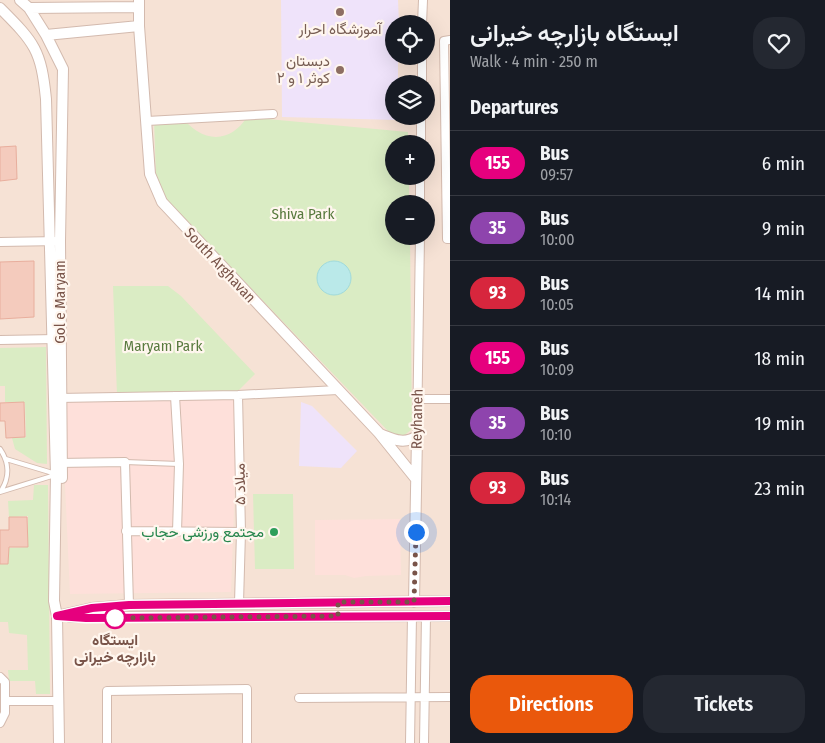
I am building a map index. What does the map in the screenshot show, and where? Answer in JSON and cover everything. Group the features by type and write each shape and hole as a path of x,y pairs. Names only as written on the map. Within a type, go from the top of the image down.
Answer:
{"street":[{"name":"Gol e Maryam","path":"20,0 29,8 46,35 63,69 54,241"},
{"path":"422,15 423,0"},
{"path":"29,8 139,3"},
{"name":"South Arghavan","path":"139,3 150,174 162,202 379,433 416,480"},
{"name":"Gol e Maryam","path":"0,8 25,33 39,54 43,70 54,241 59,463 61,602 57,616 58,743"},
{"path":"46,35 139,26"},
{"path":"450,40 444,40 447,239 450,239"},
{"path":"147,121 273,114"},
{"path":"0,242 54,241"},
{"name":"Reyhaneh","path":"414,602 420,245"},
{"path":"0,340 56,339"},
{"path":"57,398 238,395 338,390"},
{"name":"میلاد ۵","path":"238,395 242,532 239,603"},
{"path":"176,396 179,464 178,532"},
{"path":"417,399 450,399"},
{"path":"379,433 400,441 409,441 417,436"},
{"path":"59,463 125,462 129,605"},
{"path":"126,531 242,532"},
{"path":"57,616 92,608 129,605 450,601"},
{"path":"338,602 338,616"},
{"path":"410,743 409,697 412,615"},
{"path":"57,616 86,618 450,616"},
{"path":"424,743 426,616"},
{"path":"0,677 5,682 5,713 0,723"},
{"path":"107,743 106,691 246,689 247,743"},
{"path":"298,698 450,697"},
{"path":"5,701 58,701"}],"lane":[{"path":"0,449 6,459 6,483 1,491"},
{"path":"6,459 59,474"},
{"path":"125,462 179,464"},
{"path":"1,491 59,474"}],"shaded area":[{"path":"0,0 450,0 450,743 0,743"},
{"name":"دبستان کوثر ۱ و ۲","path":"281,0 398,0 399,15 385,15 385,65 398,65 398,75 385,75 385,120 282,117"},
{"path":"238,395 231,592 70,594 61,398"},
{"path":"301,402 312,406 357,451 341,468 299,466"},
{"path":"400,519 401,575 354,578 345,575 315,575 315,520"}],"green space":[{"name":"Shiva Park","path":"247,117 408,132 408,135 385,135 385,185 409,185 409,195 385,195 385,245 410,245 412,424 411,430 402,437 395,437 388,431 169,203 156,178 154,120 182,121 204,135 211,137 225,136 242,124"},
{"name":"Maryam Park","path":"113,286 168,286 181,296 255,374 236,393 117,395"},
{"path":"46,347 47,464 37,463 15,449 12,438 26,437 25,403 5,402 5,386 0,386 0,348"},
{"path":"34,485 48,485 50,694 36,694 35,681 9,681 8,670 28,670 27,635 9,633 8,622 0,622 0,564 8,564 9,548 28,547 28,516 9,517 8,501 33,500"},
{"name":"مجتمع ورزشی حجاب","path":"253,494 293,494 294,569 255,569"}],"water":[{"path":"334,261 346,266 351,278 346,290 334,295 322,290 317,278 322,266"}],"building":[{"path":"16,146 17,179 0,181 0,147"},
{"path":"34,261 34,317 0,319 0,262"},
{"path":"24,402 25,437 6,438 5,421 0,421 0,403"},
{"path":"9,517 27,517 28,547 9,547 8,564 0,564 0,530 9,530"}],"bus line":[{"name":"155","path":"450,601 129,605 92,608 57,616 86,618 450,616"}],"place":[{"name":"آموزشگاه احرار","path":"340,12"},
{"name":"دبستان کوثر ۱ و ۲","path":"340,70"},
{"name":"مجتمع ورزشی حجاب","path":"274,532"},
{"name":"ایستگاه بازارچه خیرانی","path":"115,618"}],"route":[{"path":"115,618 113,618 338,616 338,602 414,602 416,532"}]}
